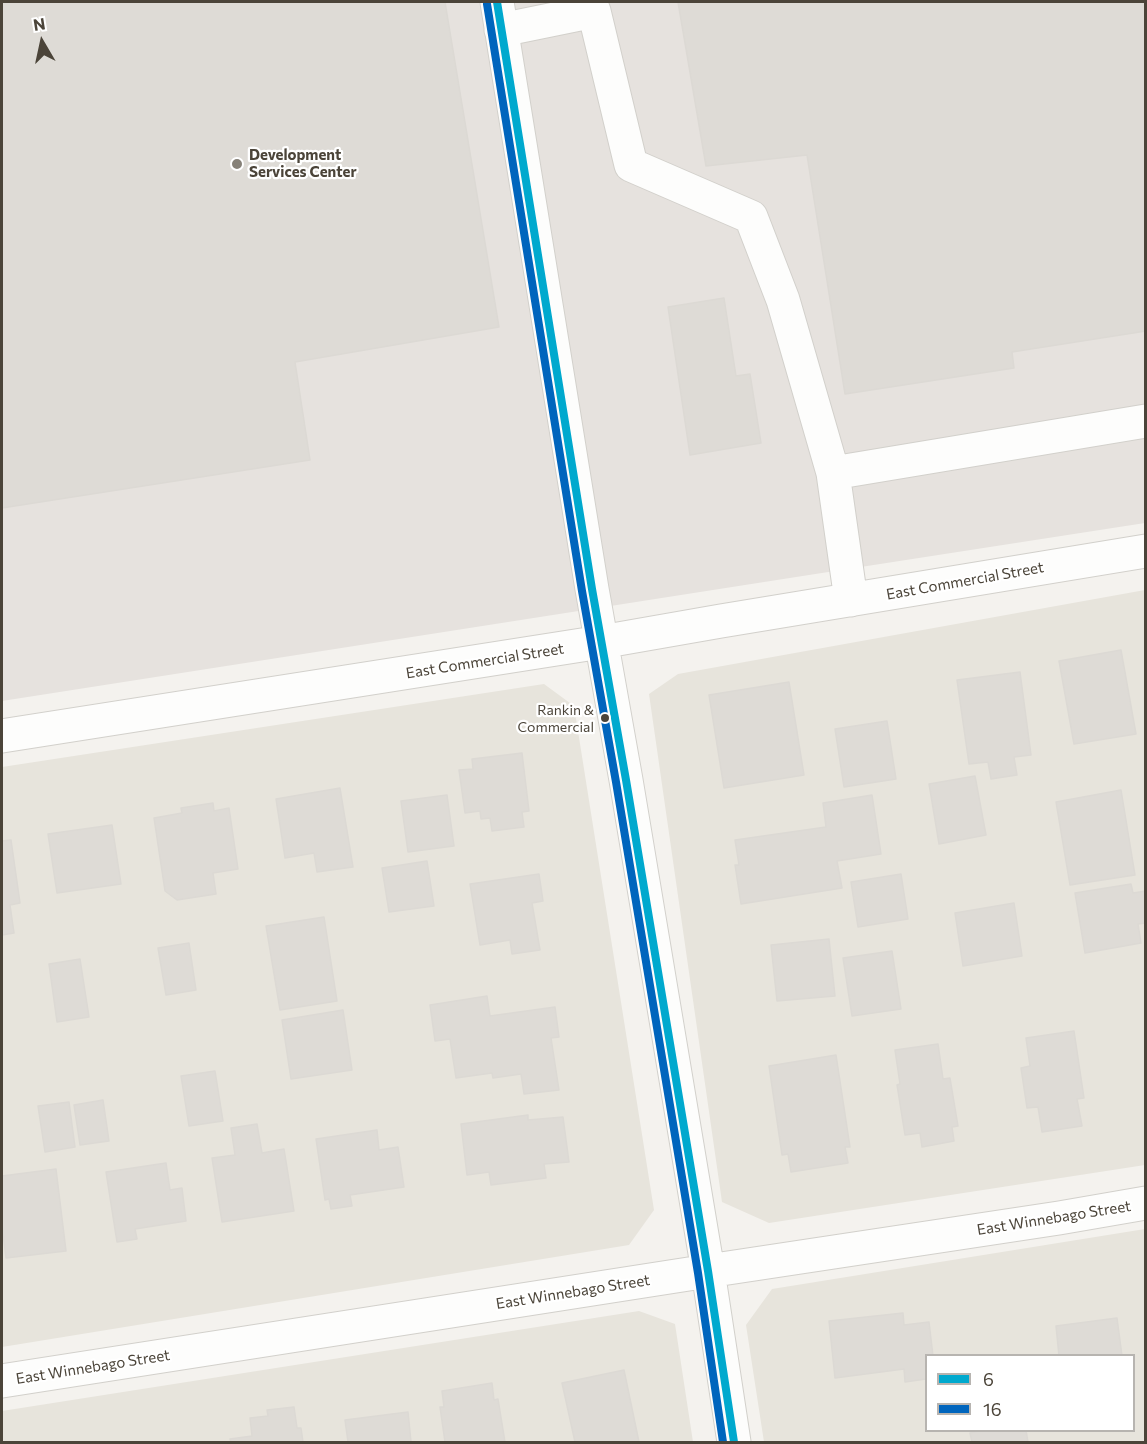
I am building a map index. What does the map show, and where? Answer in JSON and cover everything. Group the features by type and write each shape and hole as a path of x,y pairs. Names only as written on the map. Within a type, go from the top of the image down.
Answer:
{"street":[{"path":"734,1443 708,1270 601,642 499,16 593,7 631,165 751,217 783,300 833,473 851,600"},
{"path":"833,473 1146,422"},
{"name":"East Commercial Street","path":"2,736 601,642 1146,551"},
{"name":"East Winnebago Street","path":"2,1381 1146,1203"}],"shaded area":[{"path":"2,2 1145,2 1145,523 2,701"},
{"path":"1145,590 1145,1165 769,1223 722,1202 649,694 678,674"},
{"path":"544,684 574,706 654,1210 629,1245 2,1347 2,767"},
{"path":"1145,1229 1145,1442 764,1442 746,1325 772,1289"},
{"path":"639,1311 675,1324 693,1442 2,1442 2,1411"}],"building":[{"name":"Development Services Center","path":"2,2 445,2 499,327 295,362 310,460 2,508"},
{"path":"678,2 1146,2 1146,331 1012,352 1014,368 845,394 807,155 706,166"},
{"path":"724,298 736,376 750,374 761,443 690,455 668,307"},
{"path":"1121,650 1136,734 1074,744 1059,661"},
{"path":"1020,672 1031,755 1014,757 1017,775 991,779 988,762 969,764 957,680"},
{"path":"789,682 804,775 724,788 709,695"},
{"path":"887,721 896,779 844,787 835,729"},
{"path":"522,753 529,811 522,812 524,827 492,831 490,818 481,819 480,811 465,813 459,770 473,769 472,759"},
{"path":"975,776 986,835 939,844 929,784"},
{"path":"340,788 353,867 317,872 314,853 285,858 276,799"},
{"path":"1121,790 1135,875 1070,885 1056,802"},
{"path":"447,795 454,846 408,852 401,801"},
{"path":"872,795 881,854 837,861 842,888 741,904 735,865 739,865 735,840 826,827 823,803"},
{"path":"213,803 214,811 229,808 238,869 213,873 216,894 177,900 165,891 154,818 182,813 181,808"},
{"path":"112,825 121,884 57,893 48,834"},
{"path":"11,840 20,903 10,905 14,933 2,935 2,841"},
{"path":"427,861 434,906 389,912 382,868"},
{"path":"539,874 543,901 532,903 540,950 512,954 510,940 480,945 470,884"},
{"path":"901,874 908,919 858,927 851,882"},
{"path":"1131,884 1133,893 1146,891 1146,923 1138,924 1141,943 1085,953 1075,893"},
{"path":"1014,903 1022,956 963,966 955,913"},
{"path":"324,917 337,1001 280,1010 266,926"},
{"path":"829,939 835,996 777,1001 771,945"},
{"path":"189,943 196,990 166,995 158,948"},
{"path":"892,951 901,1009 852,1016 843,958"},
{"path":"80,959 89,1017 57,1022 49,964"},
{"path":"487,996 490,1016 555,1007 559,1037 551,1038 559,1090 524,1094 521,1074 493,1078 492,1073 456,1078 450,1039 435,1041 430,1005"},
{"path":"343,1010 352,1070 291,1079 282,1020"},
{"path":"1074,1031 1084,1098 1077,1099 1082,1126 1042,1132 1038,1107 1027,1108 1021,1068 1030,1066 1026,1038"},
{"path":"938,1044 943,1079 950,1078 958,1126 952,1127 954,1141 922,1147 920,1133 905,1135 897,1085 900,1084 895,1050"},
{"path":"836,1055 850,1147 845,1147 848,1163 791,1172 788,1154 782,1155 769,1066"},
{"path":"215,1071 223,1121 189,1126 181,1076"},
{"path":"103,1100 109,1141 80,1145 74,1105"},
{"path":"69,1102 75,1147 45,1152 38,1106"},
{"path":"528,1115 528,1120 563,1117 569,1162 544,1164 546,1178 491,1185 489,1172 467,1175 461,1124"},
{"path":"257,1124 262,1153 284,1149 294,1211 222,1222 212,1158 235,1155 231,1128"},
{"path":"377,1130 379,1150 398,1147 404,1187 350,1195 352,1206 331,1209 329,1199 325,1200 316,1139"},
{"path":"166,1163 170,1190 182,1188 186,1221 135,1229 137,1239 117,1242 106,1172"},
{"path":"56,1169 66,1251 6,1258 2,1226 2,1176"},
{"path":"903,1313 904,1325 929,1322 933,1354 925,1354 925,1379 905,1382 904,1369 835,1378 829,1321"},
{"path":"1117,1318 1122,1354 1059,1354 1056,1326"},
{"path":"624,1370 639,1442 575,1442 562,1383"},
{"path":"492,1383 494,1400 498,1399 505,1442 445,1442 440,1407 444,1407 442,1391"},
{"path":"294,1407 297,1428 301,1428 303,1442 231,1442 230,1439 252,1436 250,1418 268,1416 267,1410"},
{"path":"408,1412 411,1442 348,1442 345,1420"},
{"path":"1026,1432 1028,1442 972,1442 970,1433"}],"transit line":[{"name":"6","path":"497,2 592,589 708,1271 734,1442"},
{"name":"16","path":"487,4 582,591 698,1273 723,1442"}],"place":[{"name":"Development Services Center","path":"237,164"},
{"name":"Rankin & Commercial","path":"605,718"}]}
